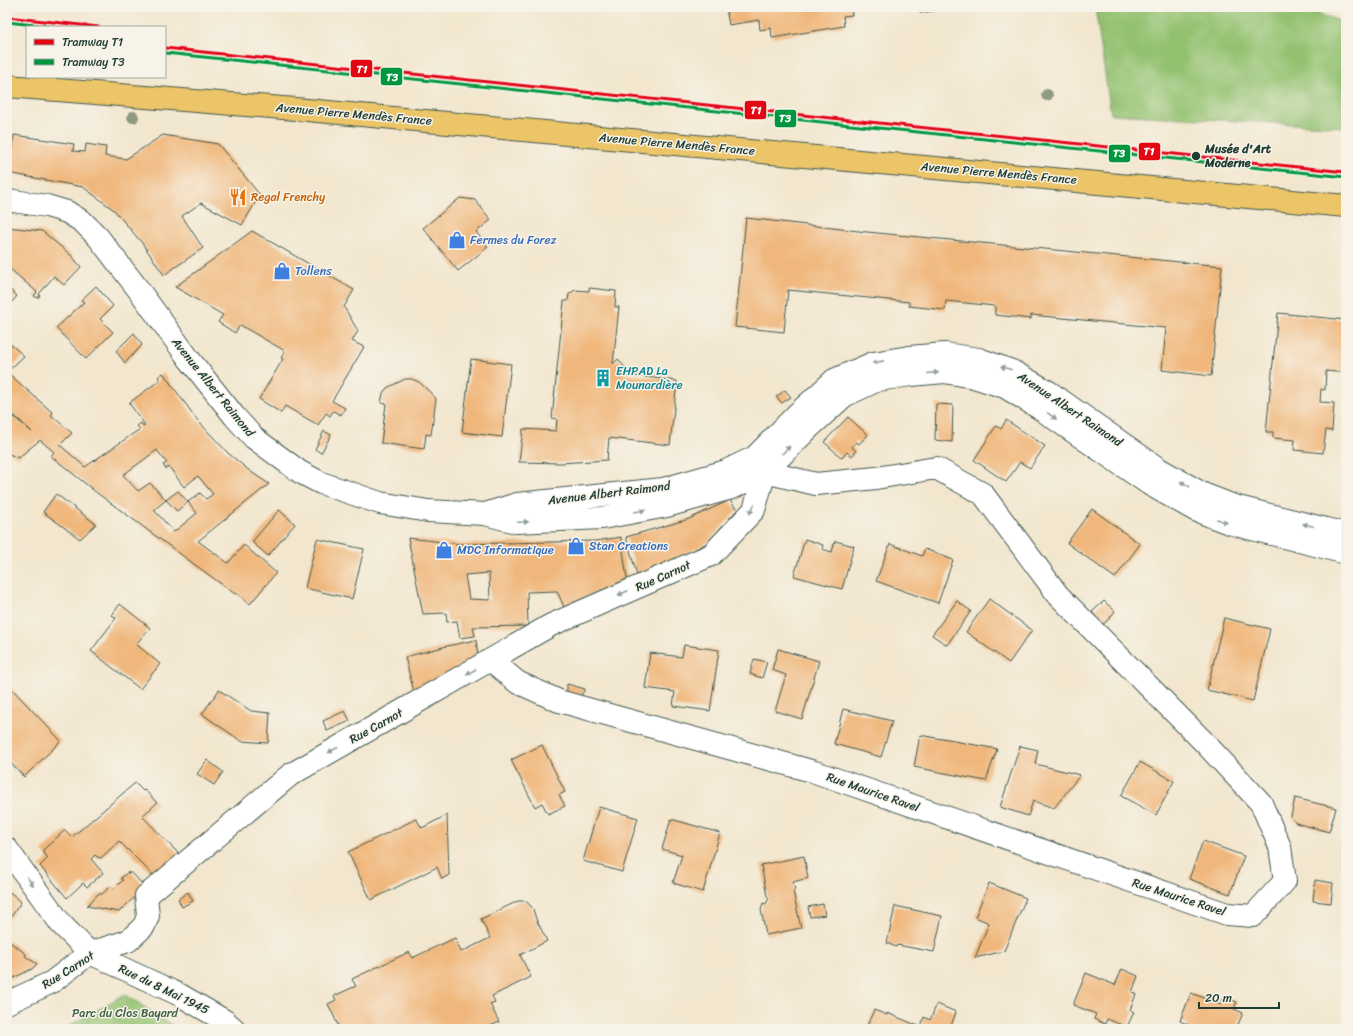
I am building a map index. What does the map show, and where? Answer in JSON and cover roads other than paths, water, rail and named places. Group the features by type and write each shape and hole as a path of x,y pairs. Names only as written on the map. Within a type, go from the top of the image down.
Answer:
{"main road":[{"name":"Avenue Pierre Mendès France","path":"7,86 296,109 1346,206"}],"street":[{"name":"Avenue Albert Raimond","path":"7,200 47,206 67,212 83,222 98,237 189,359 235,417 254,438 300,472 321,483 380,503 428,511 485,514 516,522 602,518 667,506 732,488 765,472 811,426 844,396 878,380 944,372 974,377 1005,387 1039,408 1149,484 1195,510 1229,523 1346,553"},
{"name":"Avenue Albert Raimond","path":"485,514 516,504 663,489 726,471 755,457 798,412 834,380 873,362 945,354 979,360 1012,371 1049,392 1159,469 1203,494 1234,506 1346,534"},
{"name":"Rue Maurice Ravel","path":"491,660 517,682 559,701 815,772 1227,914 1253,916 1285,881 1280,847 1261,803 1202,740 1058,595 983,494 936,468 876,478 816,484 765,472"},
{"name":"Rue Carnot","path":"7,1003 52,982 90,953 128,941 144,926 148,916 146,896 290,774 551,625 711,554 754,510 765,472"},
{"name":"Rue du 8 Mai 1945","path":"7,849 61,924 90,953 180,995 225,1021 234,1029"}],"tram line":[{"name":"T1","path":"7,17 90,26"},
{"name":"T3","path":"7,22 44,26"},
{"name":"T1","path":"166,48 1346,172"},
{"name":"T3","path":"166,53 1346,177"}],"place":[{"name":"Musée d'Art Moderne","path":"1196,156"},
{"name":"Regal Frenchy","path":"238,197"},
{"name":"Fermes du Forez","path":"457,240"},
{"name":"Tollens","path":"282,271"},
{"name":"EHPAD La Mounardière","path":"603,378"},
{"name":"Stan Creations","path":"576,546"},
{"name":"MDC Informatique","path":"444,550"}],"park label":[{"name":"Parc du Clos Bayard","path":"125,1013"}]}
